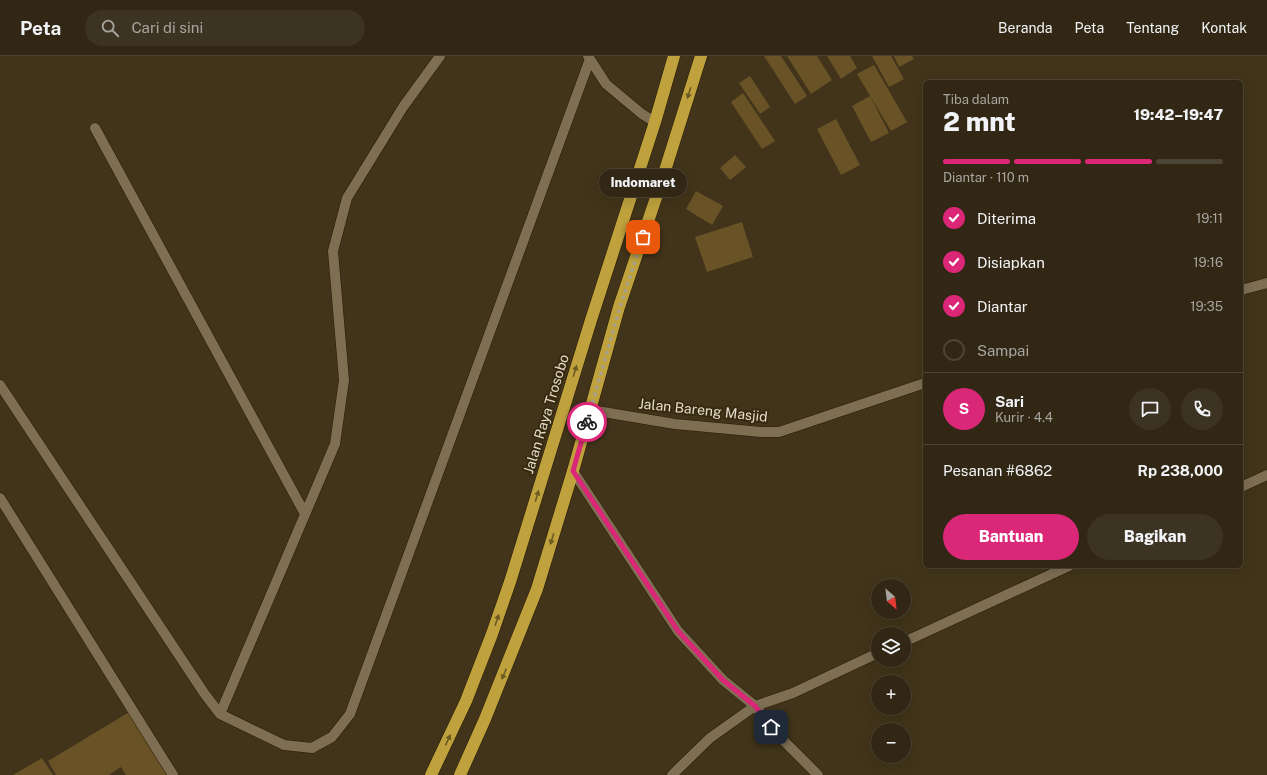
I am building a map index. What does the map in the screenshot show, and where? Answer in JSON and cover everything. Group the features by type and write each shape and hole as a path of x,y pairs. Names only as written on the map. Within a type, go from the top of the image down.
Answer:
{"highway":[{"name":"Jalan Raya Trosobo","path":"431,775 466,701 492,634 515,567 591,320 655,122 674,56"},
{"path":"460,775 486,719 537,589 591,410 620,307 701,56"}],"street":[{"path":"220,714 335,444 344,380 332,251 347,198 403,106 440,56"},
{"path":"589,57 606,84 642,114 655,122"},
{"path":"0,385 204,693 220,714 284,746 312,748 332,737 350,714 589,57"},
{"path":"95,128 305,514"},
{"path":"1243,289 1267,283"},
{"name":"Jalan Bareng Masjid","path":"591,410 675,424 761,432 779,432 923,384"},
{"path":"573,471 678,631 723,680 755,706 778,735 818,775"},
{"path":"1243,486 1267,475"},
{"path":"0,498 173,775"},
{"path":"911,639 1065,568"},
{"path":"672,775 710,738 755,706 793,692 871,657"}],"building":[{"path":"764,56 781,56 807,96 795,104"},
{"path":"787,56 817,56 832,80 811,94"},
{"path":"827,56 850,56 857,68 841,79"},
{"path":"872,56 891,56 904,79 889,87"},
{"path":"894,56 912,56 914,59 899,67"},
{"path":"874,65 907,122 891,131 857,74"},
{"path":"750,76 770,107 760,114 739,83"},
{"path":"743,93 775,141 762,149 731,102"},
{"path":"870,96 889,133 871,142 852,106"},
{"path":"836,119 860,165 841,175 817,129"},
{"path":"735,155 746,167 730,180 720,168"},
{"path":"696,191 723,206 712,225 686,209"},
{"path":"742,222 753,257 707,272 695,237"},
{"path":"131,711 171,775 126,775 121,767 109,775 56,775 48,761"},
{"path":"42,758 53,775 13,775"}],"way so far":[{"path":"587,422 620,307 643,237"}],"place":[{"name":"Indomaret","path":"643,237"}],"route":[{"path":"587,422 573,471 678,631 723,680 755,706 771,727"}]}
